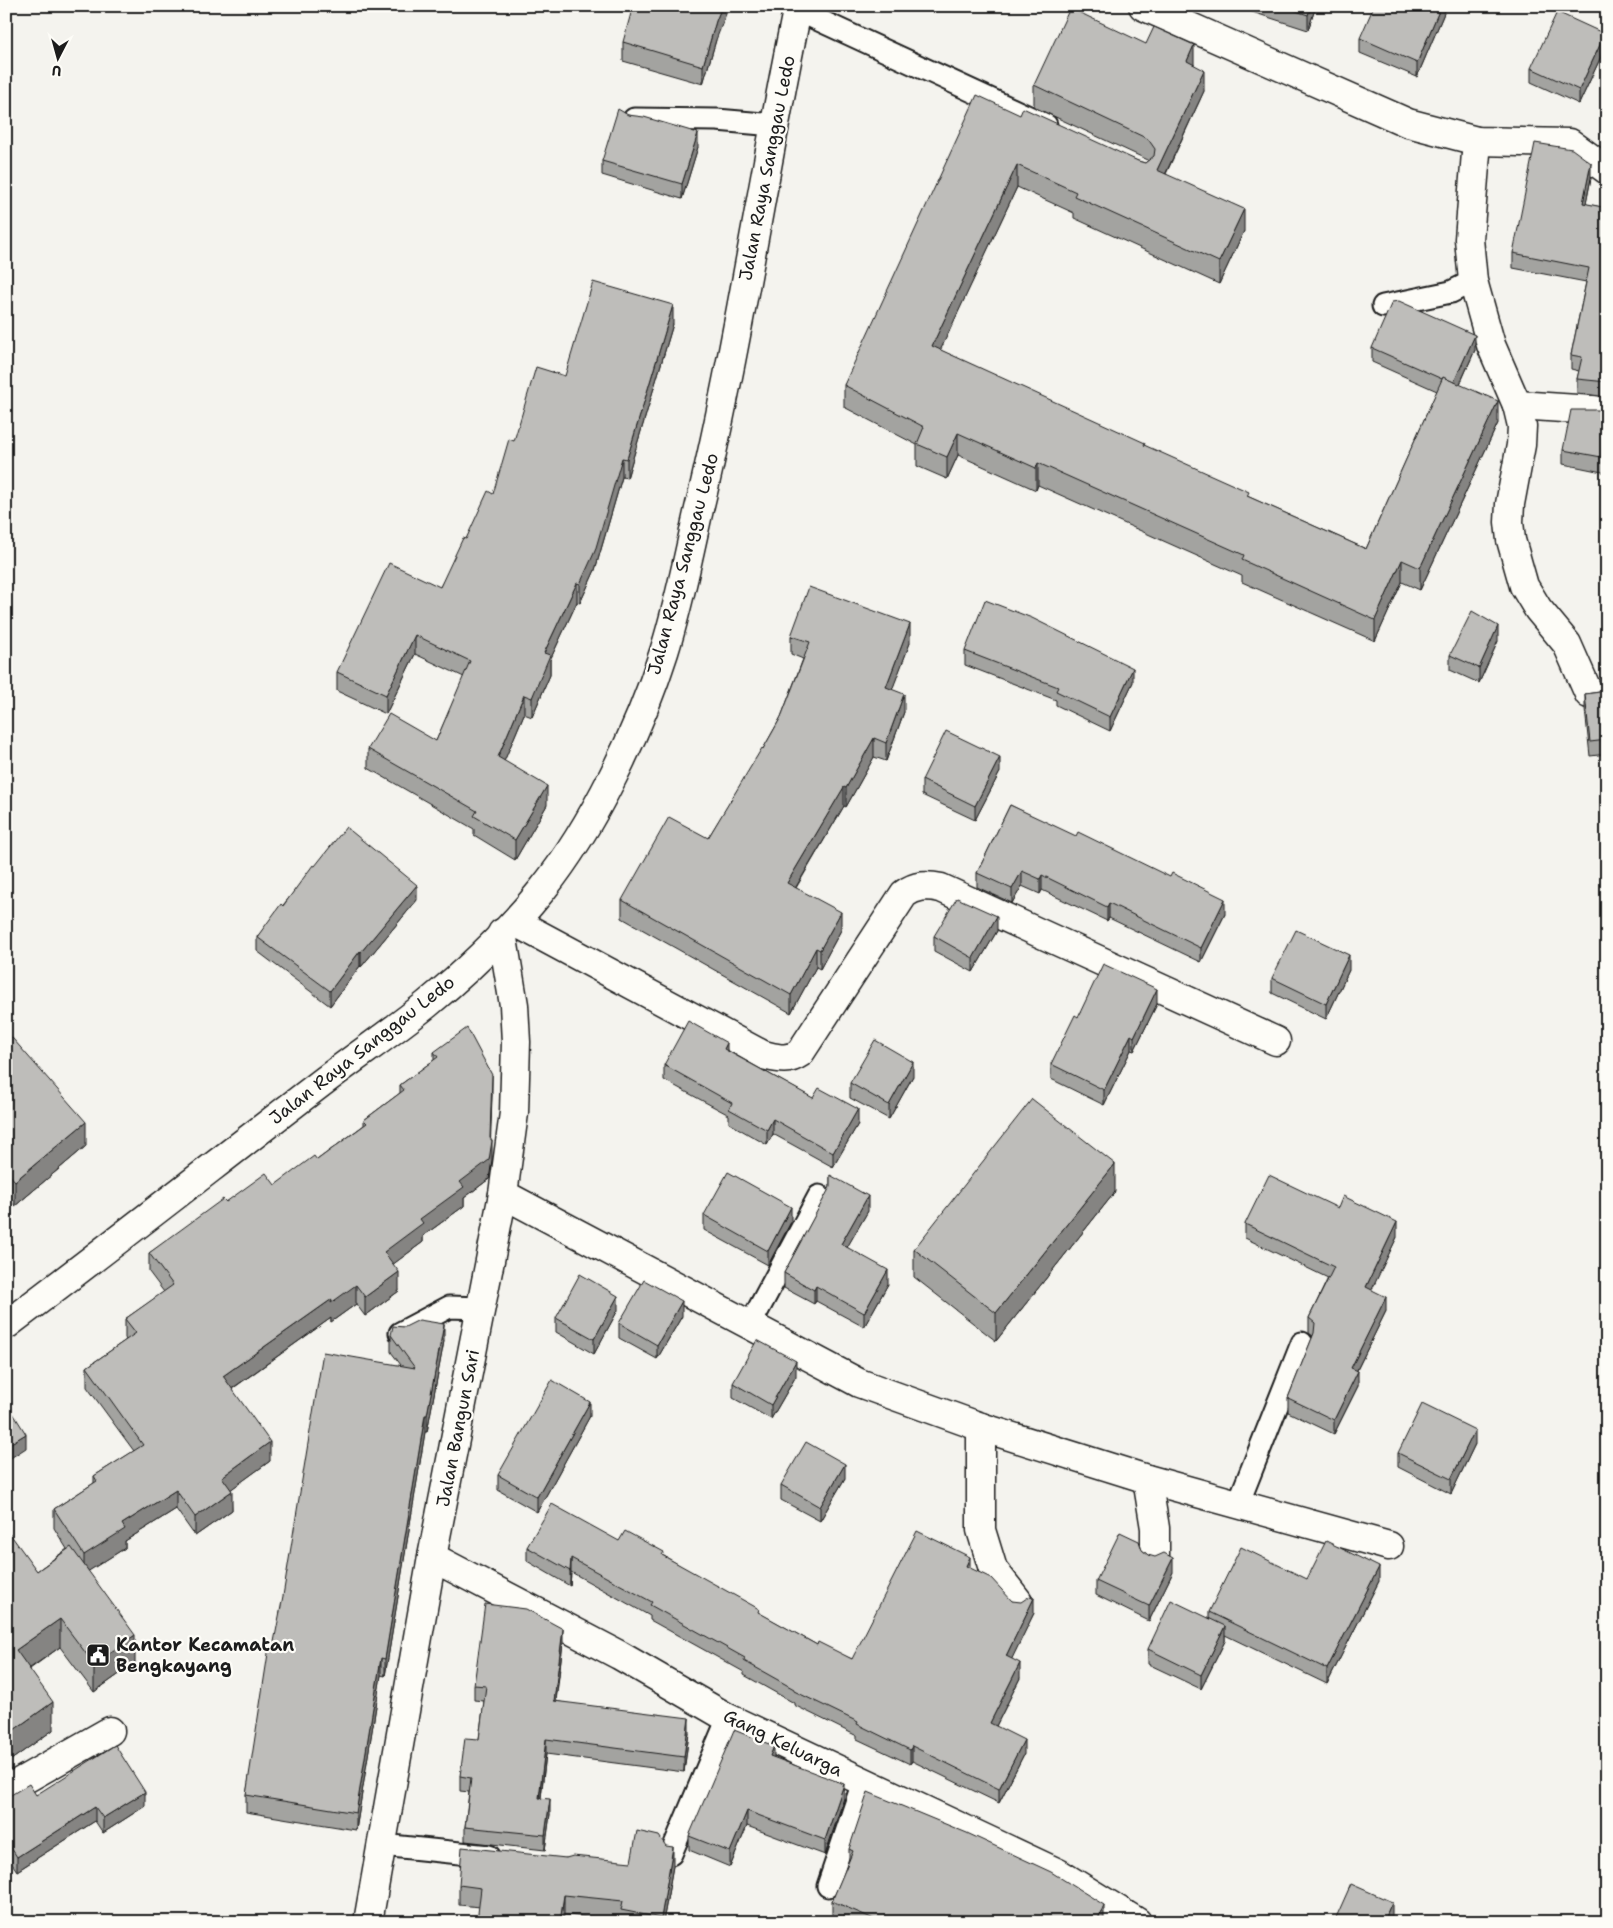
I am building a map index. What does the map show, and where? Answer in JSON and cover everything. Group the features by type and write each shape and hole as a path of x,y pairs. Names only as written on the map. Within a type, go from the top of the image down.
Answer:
{"main road":[{"path":"1143,6 1408,123 1477,141 1570,143 1607,170"},
{"name":"Jalan Raya Sanggau Ledo","path":"6,1326 333,1073 426,1004 509,927 561,864 588,820 621,757 664,652 732,366 774,125 797,8"},
{"path":"1477,141 1469,239 1473,281 1491,346 1517,405 1522,436 1512,489 1509,522 1515,557 1524,586 1538,609 1567,644 1589,694"},
{"path":"1517,405 1607,411"},
{"path":"509,927 763,1055 782,1060 793,1058 800,1054 904,894 911,889 930,886 941,888 1276,1041"},
{"name":"Jalan Bangun Sari","path":"368,1922 432,1557 503,1194 514,1113 516,1042 509,927"},
{"path":"503,1194 859,1383 981,1427 1147,1479 1389,1546"},
{"path":"981,1427 981,1530 992,1569 1018,1602"},
{"path":"1147,1479 1155,1528 1155,1556"},
{"name":"Gang Keluarga","path":"432,1557 619,1655 728,1718 1058,1873 1137,1922"},
{"path":"6,1790 110,1730"}],"lane":[{"path":"797,8 1064,134"},
{"path":"634,119 717,120 774,125"},
{"path":"1383,306 1452,292 1473,281"},
{"path":"750,1325 819,1196"},
{"path":"400,1333 449,1308 482,1308"},
{"path":"1238,1504 1302,1343"},
{"path":"671,1854 728,1718"},
{"path":"828,1886 863,1782"},
{"path":"382,1844 508,1859"}],"building":[{"path":"633,6 722,6 703,66 623,42"},
{"path":"1281,6 1311,6 1308,15"},
{"path":"1374,6 1441,6 1417,63 1360,38"},
{"path":"1070,8 1146,44 1154,27 1194,45 1187,61 1204,70 1157,170 1244,209 1219,262 1074,196 1076,192 1017,165 932,346 1249,492 1247,496 1366,549 1443,377 1498,401 1420,568 1402,560 1375,620 1242,560 1244,555 1038,463 1036,468 958,433 947,457 917,444 924,427 844,385 977,95 1020,115 1023,108 1138,161 1145,163 1154,156 1155,149 1148,139 1034,85"},
{"path":"1557,12 1605,34 1579,90 1531,68"},
{"path":"618,109 628,115 644,117 698,133 682,184 602,161"},
{"path":"1535,143 1572,149 1591,163 1583,203 1607,208 1607,382 1577,379 1582,357 1571,355 1589,268 1513,253"},
{"path":"593,282 673,305 627,459 622,458 595,551 580,584 577,583 544,653 550,655 532,698 524,695 498,757 547,786 515,840 474,816 477,811 368,749 389,714 436,741 470,661 415,635 386,695 337,672 389,563 440,587 463,538 466,539 488,491 493,494 509,439 514,441 536,367 565,376"},
{"path":"1399,301 1475,335 1454,382 1443,377 1442,379 1372,348 1392,302"},
{"path":"1571,410 1607,410 1607,458 1563,450"},
{"path":"809,587 910,624 886,687 904,694 886,743 874,738 846,788 844,787 787,883 841,912 820,950 816,948 791,995 622,900 669,817 708,838 763,749 781,717 810,642 791,636"},
{"path":"985,600 1032,618 1133,668 1110,717 1056,691 1058,687 965,651"},
{"path":"1472,611 1498,626 1479,668 1450,655"},
{"path":"1607,691 1607,740 1590,742 1585,694"},
{"path":"946,731 1000,757 975,806 922,780"},
{"path":"1010,805 1076,836 1078,832 1170,877 1172,873 1225,899 1201,948 1109,903 1107,907 1042,875 1040,879 1022,871 1012,889 977,873"},
{"path":"346,827 417,885 360,951 330,991 257,937 281,904 283,906 313,865 315,866"},
{"path":"957,898 997,916 973,958 934,936"},
{"path":"1296,930 1349,955 1326,1004 1272,978"},
{"path":"1103,964 1157,989 1134,1037 1131,1035 1104,1090 1051,1064 1075,1015 1078,1017"},
{"path":"688,1021 727,1043 724,1049 813,1098 819,1088 858,1109 833,1153 773,1119 767,1130 729,1109 732,1103 664,1065"},
{"path":"467,1028 492,1075 490,1138 492,1141 489,1160 460,1182 464,1187 420,1219 423,1223 384,1252 399,1272 365,1297 356,1285 331,1303 332,1299 223,1376 270,1442 222,1477 232,1491 195,1517 176,1490 122,1524 125,1529 84,1555 54,1509 97,1481 94,1476 143,1445 87,1367 136,1333 125,1319 173,1285 149,1253 223,1199 226,1202 266,1173 275,1185 314,1156 317,1160 367,1123 364,1120 404,1090 400,1085 438,1057 434,1052"},
{"path":"6,1031 86,1122 15,1181 6,1171"},
{"path":"875,1040 913,1062 889,1105 850,1083"},
{"path":"1032,1099 1115,1164 996,1313 914,1249"},
{"path":"728,1172 791,1207 768,1251 704,1215"},
{"path":"830,1175 868,1196 841,1244 888,1270 864,1313 816,1286 814,1290 784,1273 830,1187"},
{"path":"1269,1175 1338,1208 1343,1196 1397,1222 1366,1287 1386,1297 1351,1368 1358,1371 1334,1420 1288,1398 1314,1333 1315,1323 1309,1318 1334,1267 1245,1224"},
{"path":"580,1274 618,1296 594,1339 556,1318"},
{"path":"644,1280 682,1301 657,1345 619,1323"},
{"path":"419,1320 444,1324 427,1415 425,1415 385,1659 381,1658 356,1813 246,1795 269,1647 273,1647 283,1596 323,1352 415,1368 391,1335 393,1326 405,1327"},
{"path":"757,1340 796,1361 771,1405 733,1383"},
{"path":"552,1380 590,1402 537,1497 498,1475"},
{"path":"6,1402 26,1434 6,1446"},
{"path":"1422,1404 1475,1430 1451,1479 1398,1453"},
{"path":"806,1442 845,1464 820,1507 781,1485"},
{"path":"552,1504 619,1541 625,1531 664,1552 662,1555 759,1609 758,1612 817,1645 818,1642 852,1659 917,1531 970,1557 966,1566 991,1578 1012,1601 1021,1602 1030,1596 1034,1598 1006,1656 1020,1663 990,1723 1024,1740 999,1789 912,1746 910,1750 794,1691 794,1689 744,1661 745,1658 650,1605 652,1602 571,1558 570,1571 527,1547"},
{"path":"1120,1532 1139,1541 1142,1550 1148,1555 1155,1557 1164,1553 1173,1558 1149,1606 1096,1581"},
{"name":"Kantor Kecamatan Bengkayang","path":"10,1534 37,1571 71,1547 135,1635 94,1664 60,1619 16,1650 53,1702 11,1732 6,1725 6,1537"},
{"path":"1326,1541 1379,1567 1327,1669 1209,1612 1241,1547 1307,1579"},
{"path":"1171,1600 1225,1626 1201,1675 1148,1649"},
{"path":"485,1604 526,1609 563,1629 554,1701 689,1718 684,1757 546,1739 539,1798 550,1799 545,1835 465,1827 471,1778 460,1776 465,1738 479,1739 486,1686 474,1685"},
{"path":"734,1730 774,1746 770,1756 844,1784 825,1840 747,1811 730,1852 689,1836"},
{"path":"115,1745 145,1792 103,1818 95,1807 17,1857 6,1840 6,1798 29,1784 36,1795"},
{"path":"868,1792 967,1833 1051,1872 1104,1905 1098,1922 881,1922 832,1901 853,1851 849,1849"},
{"path":"637,1831 659,1836 666,1846 673,1847 661,1918 621,1910 623,1901 564,1895 560,1922 477,1922 481,1888 459,1885 462,1847 566,1858 573,1856 631,1862"},
{"path":"1351,1884 1392,1902 1383,1922 1334,1922"}],"place":[{"name":"Kantor Kecamatan Bengkayang","path":"98,1655"}]}
